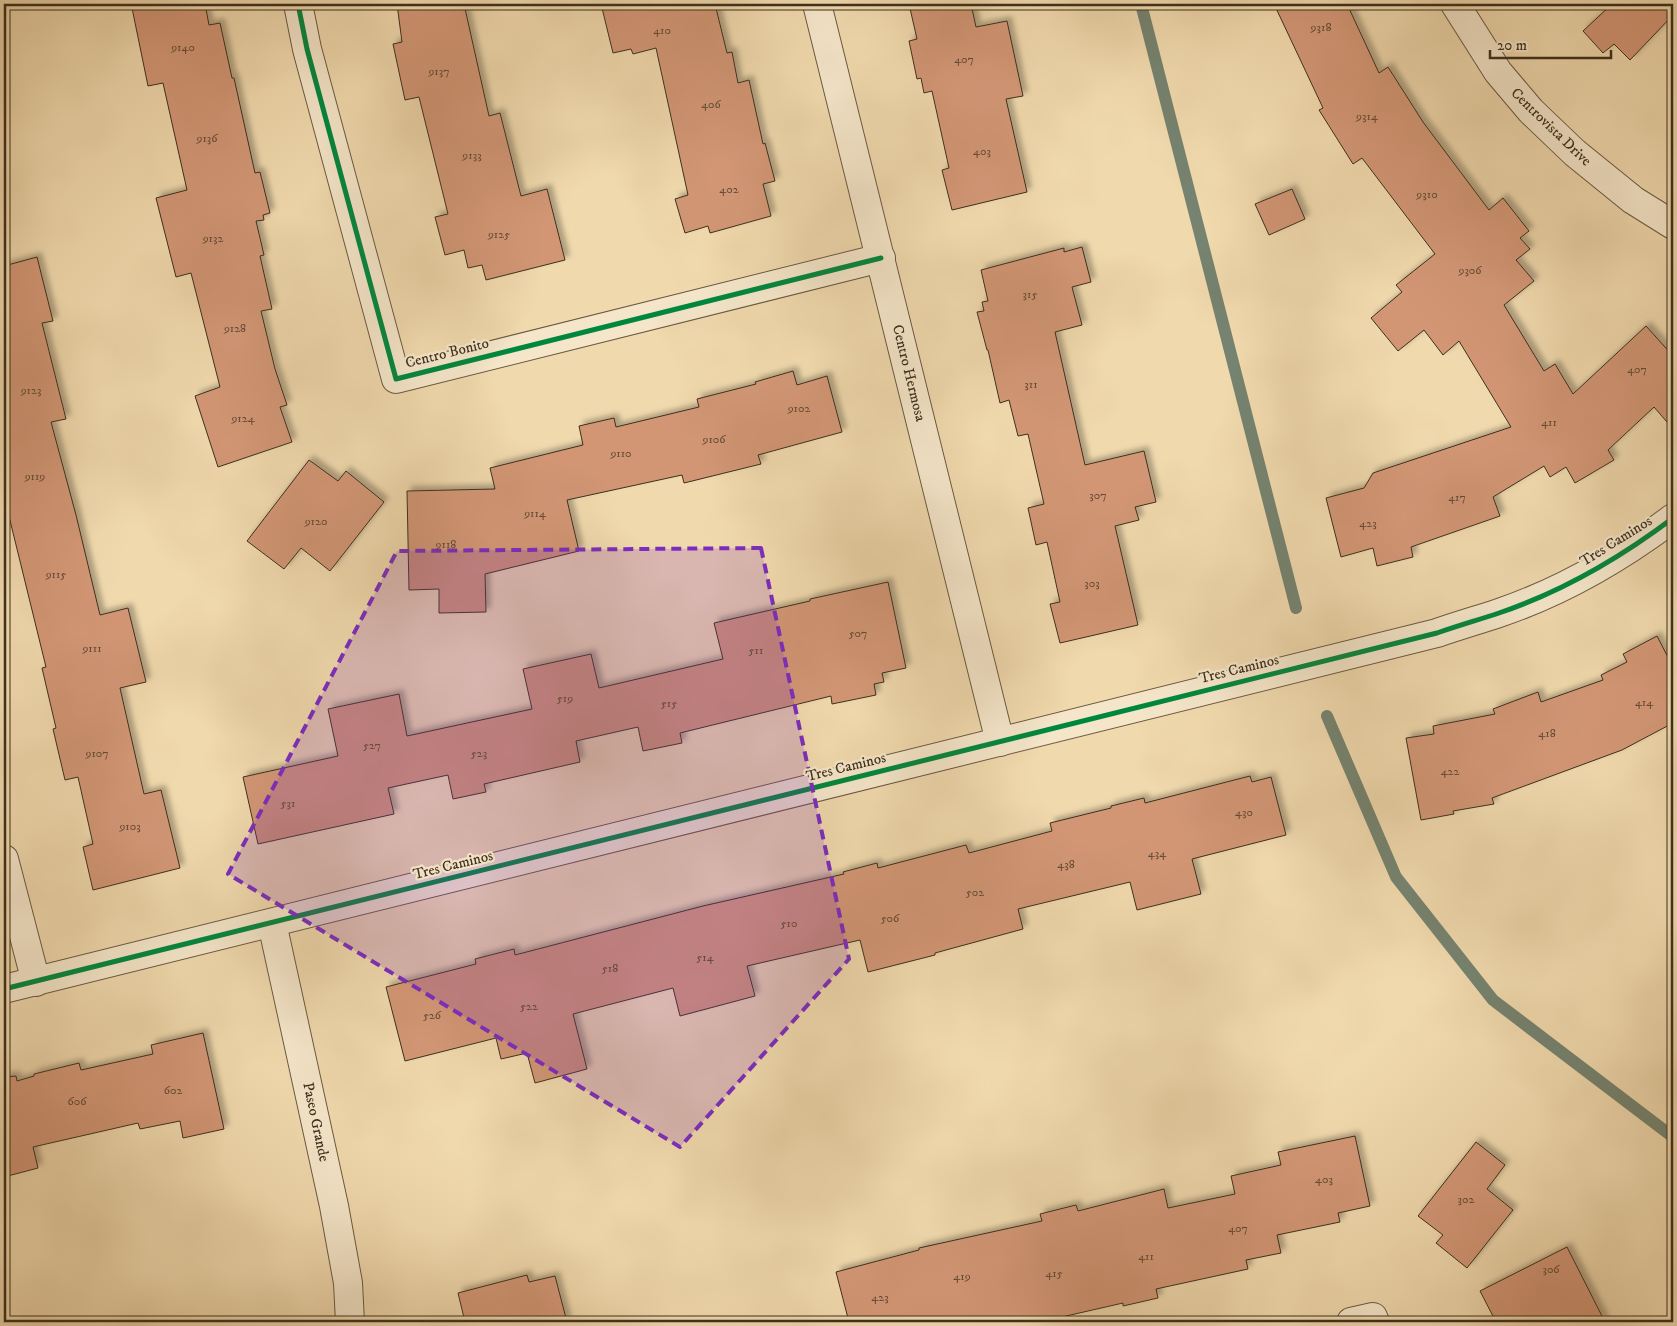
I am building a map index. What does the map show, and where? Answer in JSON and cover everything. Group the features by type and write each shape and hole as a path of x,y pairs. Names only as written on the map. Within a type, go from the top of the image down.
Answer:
{"street":[{"name":"Centro Bonito","path":"298,4 307,49 396,379 881,258"},
{"name":"Centro Hermosa","path":"817,4 1000,742"},
{"name":"Centrovista Drive","path":"1455,4 1498,72 1531,111 1575,153 1633,200 1673,225"},
{"name":"Tres Caminos","path":"4,990 1436,633 1500,613 1574,581 1642,542 1673,518"},
{"path":"4,859 36,982"},
{"name":"Paseo Grande","path":"272,923 334,1206 348,1283 350,1322"}],"highlighted area":[{"path":"761,548 849,959 680,1147 228,874 397,551"}],"building":[{"path":"154,4 205,4 209,25 220,23 255,173 260,172 270,213 263,215 264,220 256,221 264,255 260,256 272,309 261,311 275,369 287,405 280,407 292,442 218,467 195,396 220,387 191,273 176,277 156,198 187,190 163,83 148,86 132,8"},
{"path":"397,4 464,4 489,116 500,113 521,196 547,189 565,260 486,280 482,265 468,268 464,250 445,255 435,217 448,214 419,97 405,100 393,44 402,42"},
{"path":"601,4 715,4 727,53 732,52 738,83 749,80 763,144 765,143 775,181 763,184 771,216 710,233 708,226 685,233 675,199 688,195 656,48 633,54 631,49 613,53"},
{"path":"909,4 971,4 976,27 1007,21 1023,96 1006,99 1027,192 952,210 942,170 949,168 932,91 924,93 921,78 917,79 909,41 917,39"},
{"path":"1274,4 1347,4 1379,73 1388,67 1423,122 1489,210 1503,198 1529,231 1520,238 1530,249 1516,260 1534,281 1504,305 1544,371 1555,364 1573,394 1646,326 1673,356 1673,429 1654,407 1608,450 1614,460 1575,483 1566,467 1550,477 1544,466 1493,497 1500,516 1411,547 1413,557 1377,566 1373,548 1341,557 1326,498 1364,488 1373,473 1511,427 1459,341 1443,355 1424,330 1398,351 1371,318 1402,292 1396,285 1435,254 1362,158 1353,164 1319,110 1323,108"},
{"path":"1612,4 1673,4 1673,15 1630,60 1614,44 1603,53 1583,31"},
{"path":"1292,189 1305,219 1269,235 1255,204"},
{"path":"1082,247 1091,282 1072,287 1082,325 1055,332 1085,465 1144,451 1156,502 1135,507 1139,520 1115,526 1138,625 1060,643 1050,604 1060,602 1047,542 1036,545 1028,508 1044,504 1028,434 1018,436 1009,400 1000,403 977,312 984,311 982,302 988,301 981,270 1064,248 1064,252"},
{"path":"37,257 53,321 42,323 66,419 51,422 100,615 128,608 146,682 120,688 144,794 161,790 180,868 93,890 83,847 93,844 78,777 65,780 53,729 56,728 42,668 46,667 4,496 4,266"},
{"path":"793,371 797,385 827,376 842,432 758,455 761,464 684,483 682,475 567,500 579,551 485,574 486,612 439,613 439,589 409,590 407,491 495,489 490,468 583,445 579,426 614,418 616,427 699,407 697,399 756,384 755,382"},
{"path":"309,460 338,481 346,471 384,502 330,571 301,548 284,569 247,541"},
{"path":"888,582 906,668 882,673 884,682 874,684 876,695 832,704 831,696 680,733 682,743 643,751 638,727 576,741 580,762 484,784 486,792 453,799 448,775 388,788 394,814 258,844 243,777 338,756 328,709 399,694 407,736 532,709 523,669 591,654 599,688 723,659 714,623"},
{"path":"1657,636 1673,667 1673,723 1622,750 1492,798 1494,804 1453,811 1454,814 1421,820 1406,738 1434,734 1433,726 1495,714 1493,709 1538,692 1541,702 1603,680 1601,675 1627,662 1623,654"},
{"path":"1250,776 1252,782 1271,777 1286,835 1192,859 1201,894 1137,910 1130,882 1018,909 1023,929 935,953 935,955 868,972 860,940 747,966 755,996 680,1016 673,988 573,1014 587,1069 535,1083 527,1053 501,1059 496,1038 405,1061 386,987 476,964 475,959 514,949 515,955 703,906 844,874 843,872 877,863 878,868 966,845 969,853 1052,831 1050,823 1111,808 1111,806 1144,798 1145,803"},
{"path":"203,1033 224,1129 183,1138 180,1121 140,1129 138,1123 33,1147 38,1168 4,1177 4,1077 16,1076 17,1081 34,1076 34,1074 79,1063 81,1070 153,1054 151,1045"},
{"path":"1355,1136 1370,1206 1338,1213 1340,1222 1277,1235 1281,1253 1246,1260 1248,1269 1156,1289 1158,1298 1123,1306 1123,1303 1040,1322 849,1322 836,1272 919,1250 919,1248 1042,1221 1040,1214 1076,1205 1078,1211 1164,1189 1168,1208 1235,1194 1231,1176 1281,1165 1278,1152"},
{"path":"1476,1142 1505,1165 1487,1189 1513,1210 1467,1268 1436,1243 1443,1235 1418,1216"},
{"path":"1567,1247 1605,1322 1496,1322 1480,1291"},
{"path":"527,1275 529,1282 555,1276 567,1322 465,1322 458,1293"}],"waterway":[{"path":"1141,4 1296,608"},
{"path":"1327,716 1396,877 1493,1000 1673,1137"}],"cycle path":[{"path":"298,4 307,49 396,379 881,258"},
{"path":"4,989 1437,633 1522,605 1545,595 1611,560 1673,518"}]}
